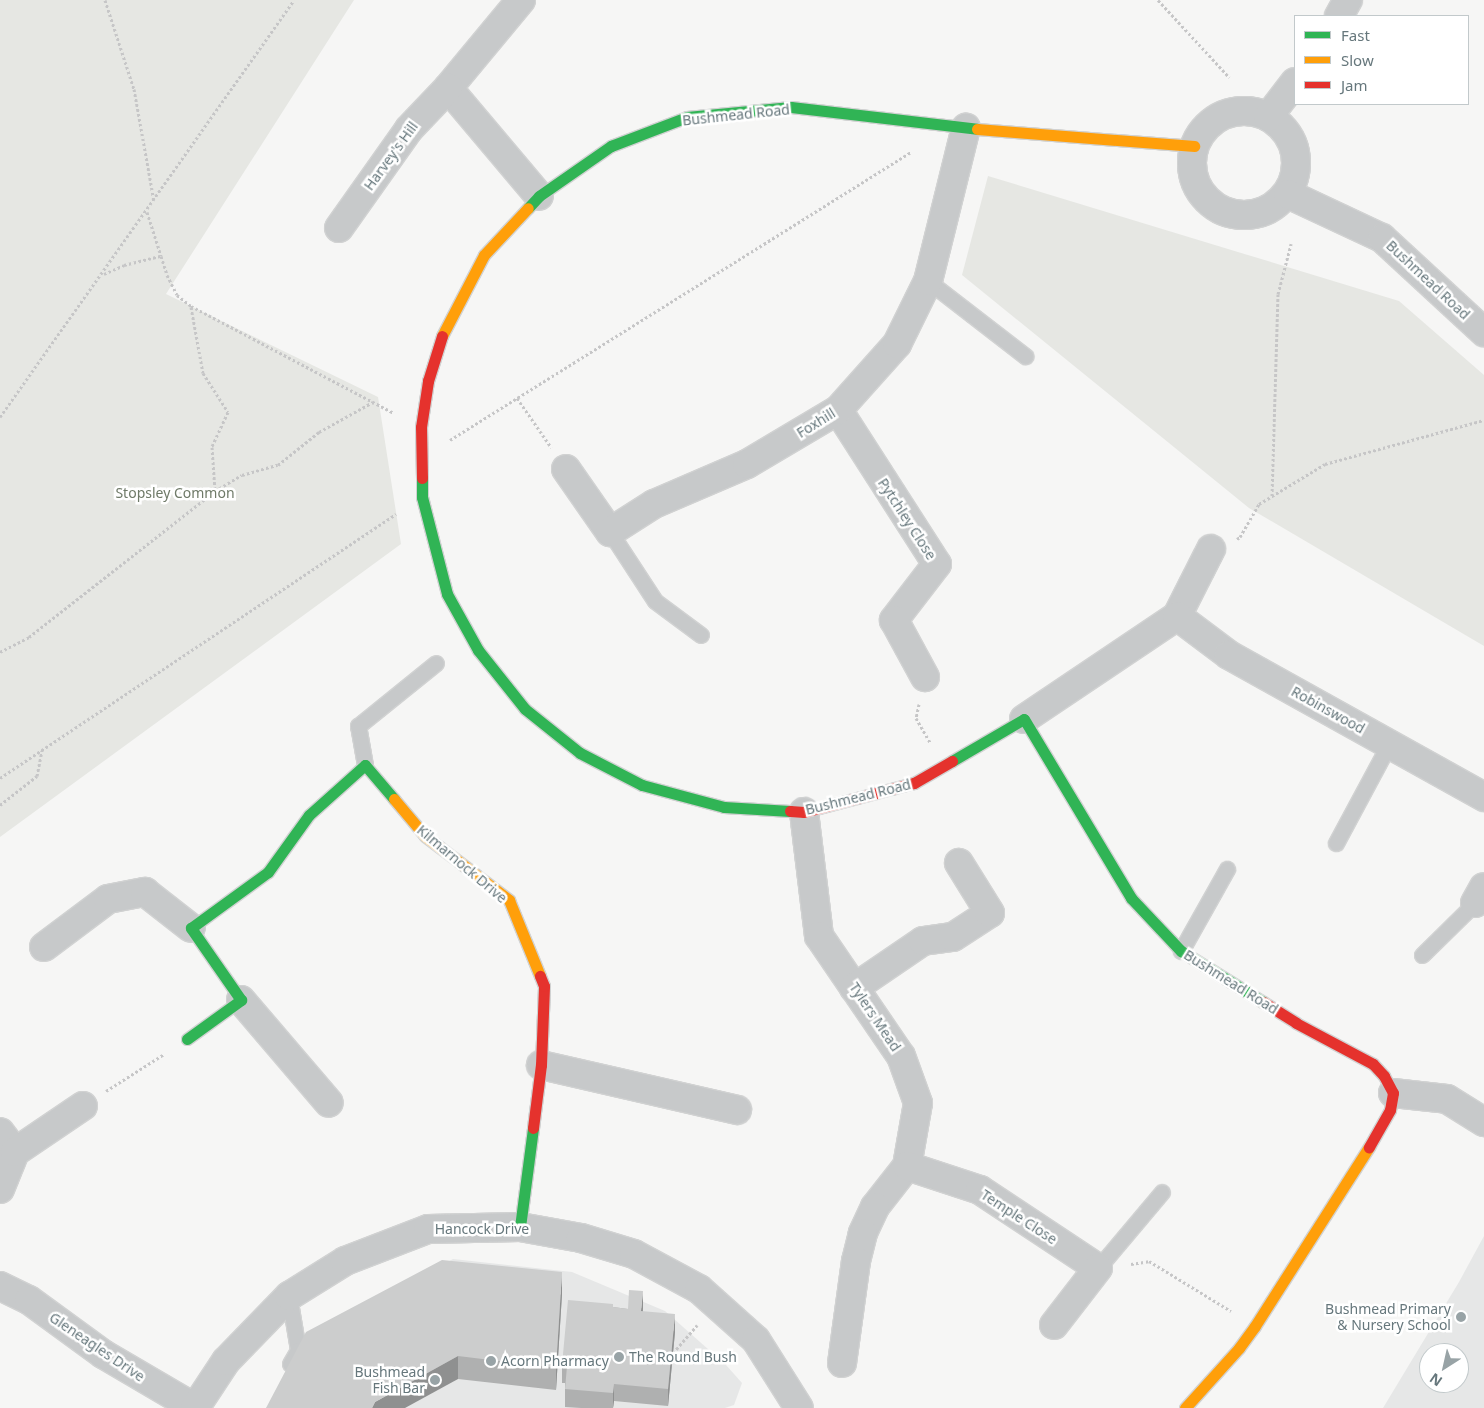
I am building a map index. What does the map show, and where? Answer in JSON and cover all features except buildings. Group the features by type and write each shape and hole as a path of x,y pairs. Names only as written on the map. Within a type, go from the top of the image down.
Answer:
{"street":[{"name":"Harvey's Hill","path":"339,228 409,129 448,88 521,0"},
{"path":"1340,15 1348,0"},
{"path":"1268,117 1294,83"},
{"path":"448,88 539,196"},
{"name":"Bushmead Road","path":"1194,146 966,128 790,107 687,117 611,146 539,196 484,255 444,329 428,382 421,427 422,497 446,594 478,650 525,709 580,753 642,785 724,807 804,812 914,783 1024,719 1131,898 1181,951 1296,1023 1373,1064 1384,1076 1393,1093"},
{"path":"1250,111 1268,117 1282,129 1293,143 1296,159 1295,175 1288,194 1266,212 1251,216 1235,214 1218,208 1206,198 1197,186 1191,168 1194,146 1202,131 1216,120 1230,113 1250,111"},
{"name":"Foxhill","path":"610,532 654,504 747,464 838,410 897,344 928,281 966,128"},
{"name":"Bushmead Road","path":"1288,194 1382,238 1484,332"},
{"name":"Pytchley Close","path":"838,410 936,564 894,620 925,677"},
{"path":"566,469 610,532"},
{"path":"1024,719 1177,616 1211,548"},
{"name":"Robinswood","path":"1177,616 1229,655 1484,797"},
{"path":"191,928 268,872 309,816 366,765"},
{"name":"Kilmarnock Drive","path":"366,765 425,836 509,900 544,986 541,1065 520,1227"},
{"name":"Tylers Mead","path":"804,812 819,936 901,1056 918,1103 907,1166 875,1206 862,1233 856,1261 842,1363"},
{"path":"854,988 922,941 953,937 990,913 959,863"},
{"path":"44,947 108,899 145,892 191,928 241,1000 329,1103"},
{"path":"187,1039 241,1000"},
{"path":"541,1065 737,1110"},
{"path":"1184,1408 1239,1348 1255,1326 1381,1129 1390,1110 1393,1093 1447,1099 1484,1122"},
{"path":"0,1189 8,1142 83,1106"},
{"name":"Temple Close","path":"907,1166 980,1190 1098,1268"},
{"name":"Hancock Drive","path":"195,1408 226,1361 289,1296 345,1261 428,1229 520,1227 581,1238 634,1254 699,1289 756,1340 793,1406"},
{"path":"1054,1325 1098,1268"},
{"name":"Gleneagles Drive","path":"0,1286 29,1300 103,1354 195,1408"}],"lane":[{"path":"928,281 1025,356"},
{"path":"610,532 655,601 701,635"},
{"path":"366,765 358,726 436,663"},
{"path":"1336,843 1389,744"},
{"path":"1181,951 1227,869"},
{"path":"1422,955 1480,895"},
{"path":"1098,1268 1162,1192"},
{"path":"284,1375 298,1350 289,1296"}],"path":[{"path":"105,0 134,89 154,202"},
{"path":"0,417 147,212 294,0"},
{"path":"1158,0 1230,77"},
{"path":"421,457 914,149"},
{"path":"147,212 166,275 177,295 191,306 421,427"},
{"path":"1272,496 1278,294 1291,244"},
{"path":"102,274 124,265 161,256"},
{"path":"191,306 203,373 228,412 212,447 215,491"},
{"path":"517,398 566,469"},
{"path":"0,652 29,638 215,491 242,475 278,465 318,432 373,402"},
{"path":"1211,548 1240,538 1259,504 1325,464 1484,420"},
{"path":"0,778 422,497"},
{"path":"925,677 916,718 943,766"},
{"path":"0,805 37,776 42,750"},
{"path":"83,1106 187,1039"},
{"path":"1098,1268 1150,1261 1255,1326"},
{"path":"673,1353 716,1304"}],"shaded area":[{"name":"Bushmead Primary & Nursery School","path":"1484,1236 1484,1408 1383,1408 1419,1348 1419,1393 1469,1393 1469,1343 1422,1343"},
{"path":"453,1259 572,1272 665,1311 726,1365 742,1383 734,1405 725,1408 268,1408 304,1341"}],"green space":[{"name":"Stopsley Common","path":"0,0 354,0 166,294 378,397 401,544 0,837"},
{"path":"988,176 1399,301 1484,375 1484,646 1249,508 962,275"}],"traffic: fast":[{"path":"528,208 539,196 611,146 687,117 791,107 977,129"},
{"path":"422,478 422,497 447,594 478,650 525,709 580,753 642,785 724,807 790,811"},
{"path":"952,761 1024,719 1131,898 1181,951 1263,1002"},
{"path":"187,1039 241,1000 191,928 268,872 309,815 365,765 394,799"},
{"path":"520,1227 533,1128"}],"traffic: slow":[{"path":"977,129 1194,146"},
{"path":"442,336 484,255 528,208"},
{"path":"394,799 425,836 509,900 540,976"},
{"path":"1185,1408 1239,1348 1255,1326 1369,1147"}],"traffic: jam":[{"path":"422,478 421,427 428,381 442,336"},
{"path":"790,811 804,812 914,783 952,761"},
{"path":"533,1128 541,1065 544,986 540,976"},
{"path":"1263,1002 1296,1023 1373,1064 1384,1076 1393,1093 1390,1110 1369,1147"}],"place":[{"name":"Bushmead Primary & Nursery School","path":"1461,1317"},
{"name":"The Round Bush","path":"619,1357"},
{"name":"Acorn Pharmacy","path":"491,1361"},
{"name":"Bushmead Fish Bar","path":"435,1380"}]}
